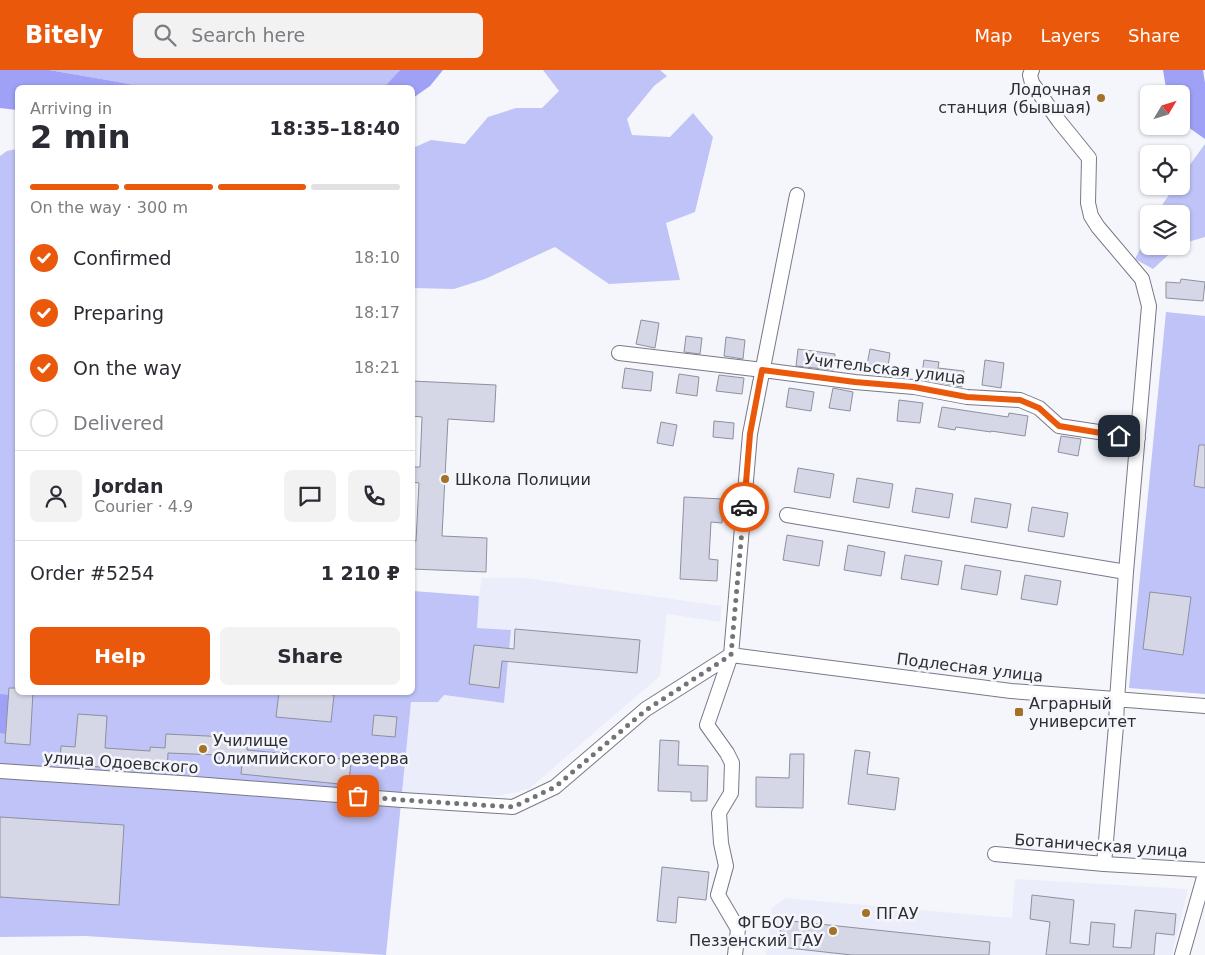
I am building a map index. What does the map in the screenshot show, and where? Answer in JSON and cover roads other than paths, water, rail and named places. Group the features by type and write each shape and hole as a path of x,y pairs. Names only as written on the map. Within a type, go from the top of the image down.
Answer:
{"street":[{"path":"1032,70 1030,74 1032,83 1089,158 1088,203 1091,216 1142,279 1149,306 1126,572 1116,726 1104,864"},
{"path":"735,955 738,929 718,895 726,866 721,843 719,813 731,793 732,763 707,725 731,655 750,434 797,195"},
{"name":"Учительская улица","path":"619,353 855,382 914,387 967,397 1020,400 1039,408 1059,426 1138,438"},
{"path":"787,515 1126,572"},
{"name":"Подлесная улица","path":"731,655 1011,691 1205,706"},
{"name":"улица Одоевского","path":"0,771 513,807 555,787 646,710 731,655"},
{"name":"Ботаническая улица","path":"995,854 1104,864 1205,870"},
{"path":"1182,955 1205,874"}],"water":[{"path":"0,70 49,70 132,85 15,85 15,110 0,108"},
{"path":"400,70 443,70 430,86 415,97 415,85 386,85"},
{"path":"1163,70 1203,70 1205,83 1205,139 1190,128 1190,85 1166,85"},
{"path":"0,694 9,695 6,734 0,733"}],"place":[{"name":"Лодочная станция (бывшая)","path":"1101,98"},
{"name":"Школа Полиции","path":"445,479"},
{"name":"Аграрный университет","path":"1019,712"},
{"name":"Училище Олимпийского резерва","path":"203,749"},
{"name":"ПГАУ","path":"866,913"},
{"name":"ФГБОУ ВО Пеззенский ГАУ","path":"833,931"}]}
